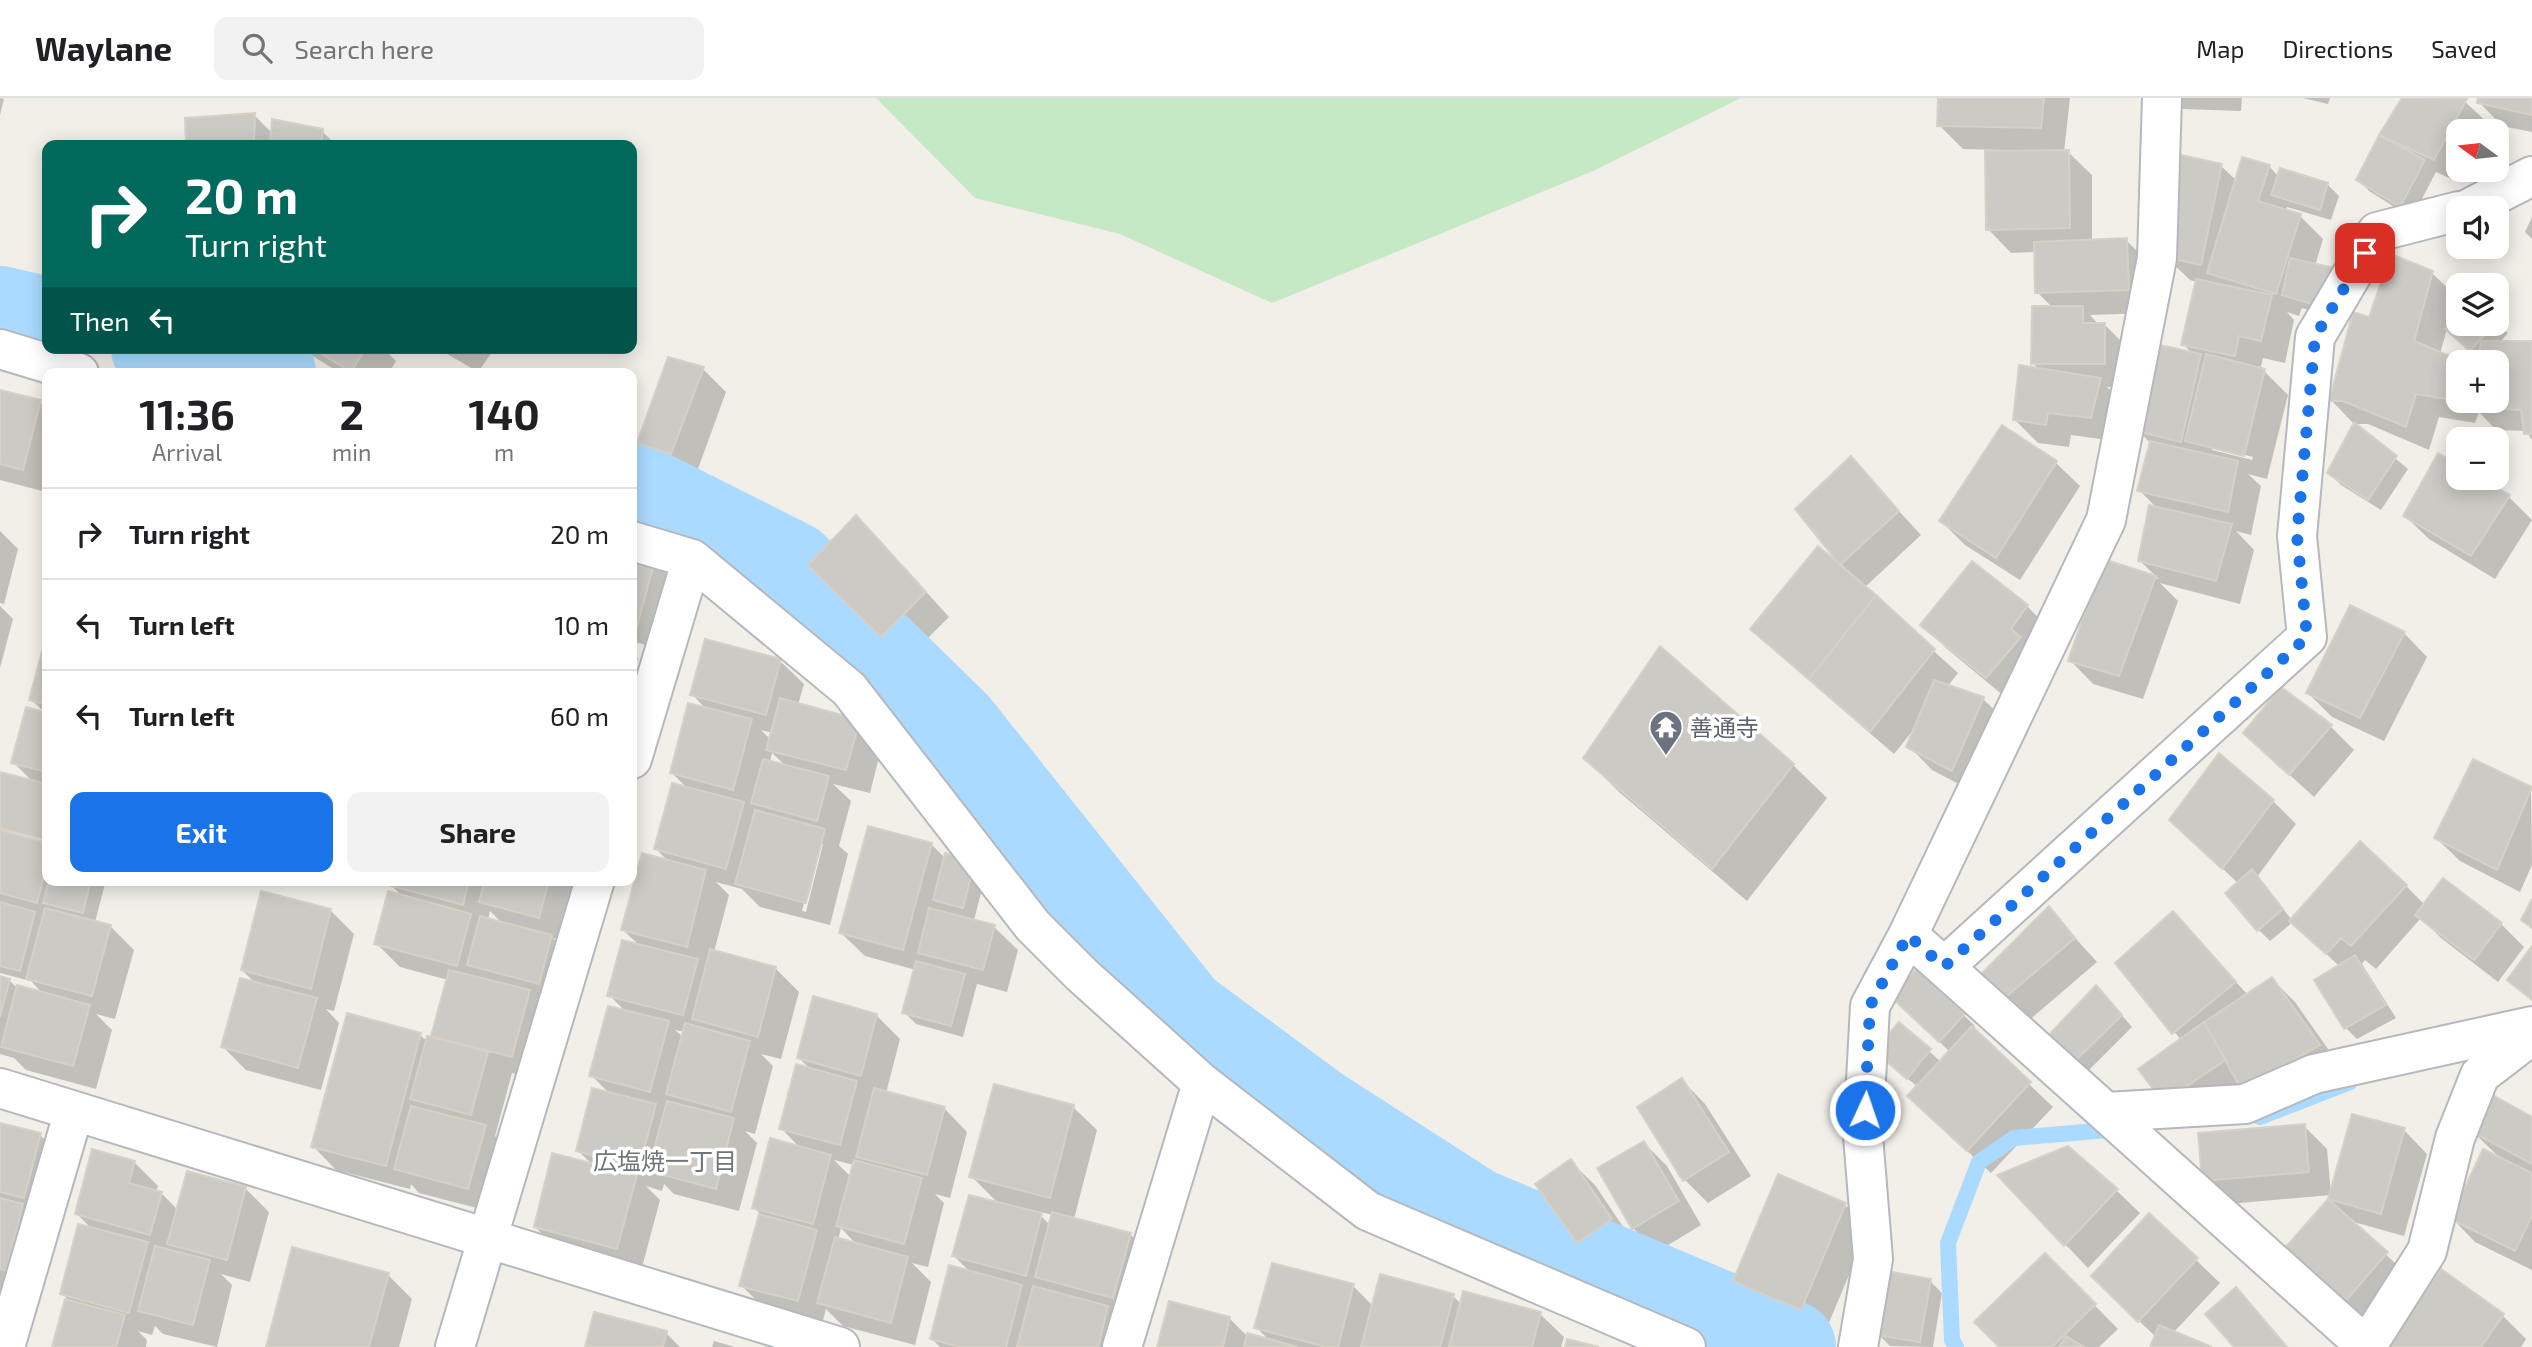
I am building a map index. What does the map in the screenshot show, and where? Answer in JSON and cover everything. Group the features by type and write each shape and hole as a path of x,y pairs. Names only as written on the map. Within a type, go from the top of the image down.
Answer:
{"street":[{"path":"1858,1347 1873,1259 1863,1136 1870,1006 1908,935 2106,520 2157,258 2162,98"},
{"path":"2493,196 2532,176"},
{"path":"1944,967 2307,637 2297,536 2315,337 2377,232 2446,214"},
{"path":"0,349 63,368"},
{"path":"637,542 692,559 849,689 1033,926 1081,974 1202,1083 1368,1211 1686,1347"},
{"path":"637,742 692,559"},
{"path":"455,1347 593,886"},
{"path":"1908,935 2366,1347 2427,1251 2455,1138 2480,1075 2532,1035"},
{"path":"2106,1112 2245,1104 2314,1074 2532,1026"},
{"path":"1122,1347 1202,1083"},
{"path":"0,1088 840,1347"},
{"path":"5,1347 74,1111"}],"green space":[{"path":"876,98 1741,98 1593,171 1272,303 1120,234 975,198"}],"building":[{"path":"1938,98 2044,98 2041,128 1937,126"},
{"path":"2402,98 2467,99 2456,119 2446,119 2446,138 2434,160 2379,135"},
{"path":"2478,98 2532,98 2532,115 2477,103"},
{"path":"255,113 254,140 186,140 185,118"},
{"path":"272,119 323,129 322,140 270,140"},
{"path":"2379,135 2425,160 2400,207 2356,180"},
{"path":"2069,150 2070,228 1986,230 1985,151"},
{"path":"2181,155 2222,164 2201,265 2164,257"},
{"path":"2242,157 2270,165 2258,201 2301,214 2276,294 2207,273"},
{"path":"2280,168 2328,183 2320,210 2271,195"},
{"path":"2127,238 2129,290 2035,293 2034,242"},
{"path":"2391,254 2433,271 2414,341 2446,354 2446,399 2416,394 2406,427 2343,401 2329,401 2353,312 2369,317"},
{"path":"2290,258 2334,268 2322,307 2282,295"},
{"path":"2196,279 2272,295 2261,341 2239,336 2235,356 2181,345"},
{"path":"2032,306 2083,306 2083,323 2105,323 2105,364 2031,364"},
{"path":"2453,336 2483,336 2469,350"},
{"path":"2481,341 2532,341 2532,434 2524,434 2521,410 2509,409 2509,350 2480,350"},
{"path":"2155,344 2201,354 2181,442 2136,431"},
{"path":"322,354 362,354 354,368 344,368"},
{"path":"2206,354 2265,369 2244,456 2185,441"},
{"path":"668,357 704,367 671,454 637,443"},
{"path":"2019,365 2101,378 2091,418 2048,413 2046,425 2013,420"},
{"path":"0,390 41,400 23,470 0,464"},
{"path":"2354,422 2397,456 2368,500 2327,473"},
{"path":"2002,425 2057,461 1996,558 1939,521"},
{"path":"2150,441 2238,461 2228,512 2137,491"},
{"path":"2438,453 2446,458 2446,490 2501,490 2510,495 2471,556 2403,516"},
{"path":"1851,456 1899,511 1840,565 1795,509"},
{"path":"2149,505 2232,524 2216,581 2138,561"},
{"path":"856,515 926,592 881,637 808,565"},
{"path":"1818,546 1876,595 1809,679 1750,629"},
{"path":"637,555 655,560 637,626"},
{"path":"2103,559 2156,576 2119,676 2068,661"},
{"path":"1972,561 2028,605 2011,629 2021,637 1986,678 1920,625"},
{"path":"1876,595 1935,649 1870,732 1809,679"},
{"path":"2350,605 2405,632 2360,718 2306,693"},
{"path":"705,639 781,659 766,715 690,695"},
{"path":"1660,646 1794,764 1712,869 1583,758"},
{"path":"42,652 42,704 29,700"},
{"path":"1934,680 1984,697 1952,771 1906,747"},
{"path":"2281,687 2332,725 2289,775 2243,733"},
{"path":"780,698 860,720 846,770 766,750"},
{"path":"688,703 752,719 733,790 670,773"},
{"path":"26,707 42,712 42,771 11,763"},
{"path":"2219,753 2274,800 2222,869 2169,820"},
{"path":"763,759 829,776 817,821 751,803"},
{"path":"2473,759 2532,787 2497,870 2434,838"},
{"path":"0,772 42,783 42,839 0,828"},
{"path":"672,783 744,802 726,869 654,849"},
{"path":"755,810 825,829 806,903 735,884"},
{"path":"868,826 932,843 903,950 839,933"},
{"path":"0,830 42,842 42,884 37,903 0,893"},
{"path":"2360,841 2407,885 2351,946 2341,938 2326,954 2289,921"},
{"path":"642,853 706,870 687,947 621,930 633,886 637,886 637,871"},
{"path":"945,853 975,861 963,908 933,900"},
{"path":"2252,869 2283,909 2257,931 2225,893"},
{"path":"2443,878 2502,923 2474,960 2415,915"},
{"path":"47,886 90,886 83,913 43,903"},
{"path":"392,886 468,886 463,905"},
{"path":"483,886 547,886 539,918 479,902"},
{"path":"261,891 331,909 311,989 241,970"},
{"path":"388,891 471,914 457,966 374,944"},
{"path":"2532,899 2532,928 2521,920"},
{"path":"0,902 35,912 20,971 0,966"},
{"path":"2049,906 2075,938 2001,1001 1981,974"},
{"path":"45,908 111,925 92,996 26,979"},
{"path":"929,908 995,925 983,970 918,953"},
{"path":"2173,911 2236,982 2172,1034 2115,963"},
{"path":"480,916 552,935 539,984 467,965"},
{"path":"622,940 698,959 683,1015 607,996"},
{"path":"2532,946 2532,1000 2507,980"},
{"path":"710,949 776,967 758,1037 692,1019"},
{"path":"2355,955 2386,1005 2344,1029 2314,980"},
{"path":"916,961 965,974 951,1026 902,1013"},
{"path":"1917,968 1965,1014 1939,1042 1891,997"},
{"path":"449,970 530,990 512,1057 431,1036"},
{"path":"0,976 10,979 0,1017"},
{"path":"2272,977 2320,1045 2241,1089 2204,1022"},
{"path":"240,978 317,998 298,1068 221,1047"},
{"path":"17,985 90,1005 73,1066 1,1047"},
{"path":"2096,985 2122,1015 2072,1064 2046,1038"},
{"path":"813,996 877,1014 861,1076 797,1058"},
{"path":"608,1006 669,1021 650,1092 589,1076"},
{"path":"347,1013 421,1033 386,1166 311,1147"},
{"path":"1899,1022 1931,1049 1907,1079 1874,1051"},
{"path":"2204,1022 2226,1060 2163,1102 2138,1069"},
{"path":"685,1023 750,1041 731,1112 666,1094"},
{"path":"1972,1026 2031,1082 1967,1151 1907,1096"},
{"path":"427,1036 488,1052 471,1115 410,1099"},
{"path":"796,1064 857,1081 840,1145 779,1129"},
{"path":"1682,1078 1729,1152 1683,1181 1637,1107"},
{"path":"994,1084 1074,1105 1050,1198 969,1177"},
{"path":"592,1088 656,1104 639,1168 576,1151"},
{"path":"874,1088 945,1107 927,1175 856,1157"},
{"path":"2489,1093 2532,1117 2532,1164 2469,1130"},
{"path":"667,1101 734,1118 716,1189 648,1171"},
{"path":"411,1106 486,1125 468,1189 394,1169"},
{"path":"2352,1114 2405,1128 2381,1214 2328,1199"},
{"path":"0,1123 41,1133 24,1198 0,1192"},
{"path":"2305,1124 2309,1172 2202,1181 2198,1133"},
{"path":"770,1138 831,1155 813,1224 752,1208"},
{"path":"1644,1141 1679,1201 1632,1229 1597,1168"},
{"path":"2068,1146 2118,1189 2064,1246 1997,1175"},
{"path":"92,1149 135,1161 129,1183 162,1192 150,1235 75,1214"},
{"path":"2483,1149 2532,1173 2532,1216 2515,1251 2450,1219"},
{"path":"552,1153 637,1175 617,1249 534,1227"},
{"path":"1571,1159 1612,1219 1577,1243 1535,1184"},
{"path":"854,1160 922,1178 904,1244 836,1226"},
{"path":"187,1171 246,1187 227,1260 167,1244"},
{"path":"1778,1174 1846,1203 1801,1310 1733,1281"},
{"path":"969,1195 1042,1213 1026,1276 952,1256"},
{"path":"0,1198 23,1204 6,1271 0,1269"},
{"path":"2328,1199 2388,1252 2337,1311 2276,1258"},
{"path":"1052,1212 1131,1233 1113,1298 1035,1277"},
{"path":"2149,1213 2198,1258 2138,1322 2091,1276"},
{"path":"759,1214 817,1230 798,1301 739,1286"},
{"path":"78,1224 148,1242 129,1313 60,1294"},
{"path":"835,1237 908,1257 891,1323 817,1303"},
{"path":"155,1246 210,1260 193,1325 138,1311"},
{"path":"292,1247 389,1273 369,1347 266,1347"},
{"path":"2045,1253 2096,1304 2052,1347 1999,1347 1974,1322"},
{"path":"1272,1263 1354,1284 1338,1347 1326,1347 1254,1328"},
{"path":"949,1265 1022,1285 1006,1347 960,1347 930,1339"},
{"path":"2441,1269 2504,1314 2481,1347 2387,1347"},
{"path":"1887,1271 1931,1279 1920,1342 1876,1335"},
{"path":"1380,1274 1454,1294 1440,1347 1361,1347"},
{"path":"1033,1286 1108,1306 1098,1347 1017,1347"},
{"path":"2236,1287 2287,1347 2234,1347 2205,1314"},
{"path":"1463,1291 1541,1312 1532,1347 1449,1347"},
{"path":"65,1299 125,1315 116,1347 52,1347"},
{"path":"1169,1301 1230,1317 1223,1347 1157,1347"},
{"path":"594,1312 667,1331 663,1347 585,1347"},
{"path":"2159,1325 2212,1347 2150,1347"},
{"path":"1247,1333 1298,1347 1244,1347"},
{"path":"2066,1336 2084,1347 2059,1347"},
{"path":"1567,1339 1599,1347 1565,1347"}],"waterway":[{"path":"0,313 42,323"},
{"path":"185,354 247,368"},
{"path":"637,491 791,568 954,728 1182,1014 1316,1113 1473,1214 1789,1347"},
{"path":"2260,1117 2350,1082"},
{"path":"1956,1347 1952,1340 1948,1243 1979,1162 2014,1138 2120,1129"}],"place":[{"name":"善通寺","path":"1666,757"}],"district":[{"name":"広塩焼一丁目","path":"665,1160"}],"route":[{"path":"1865,1110 1870,1006 1908,935 1944,967 2307,637 2297,536 2315,337 2365,253"}]}
